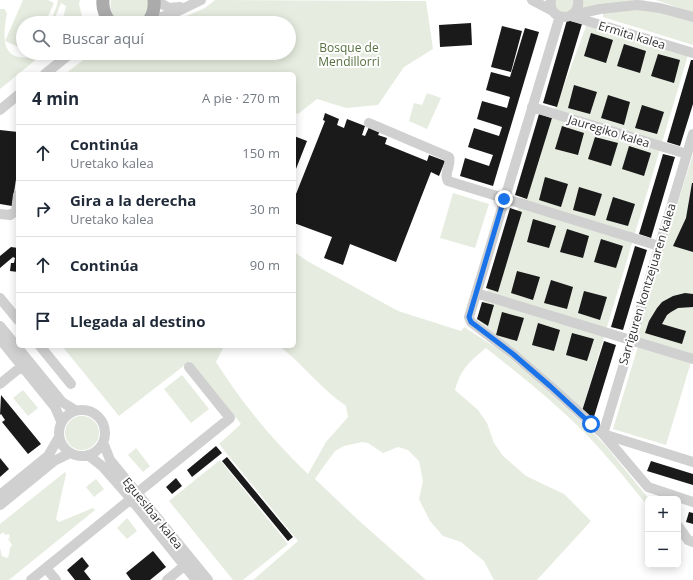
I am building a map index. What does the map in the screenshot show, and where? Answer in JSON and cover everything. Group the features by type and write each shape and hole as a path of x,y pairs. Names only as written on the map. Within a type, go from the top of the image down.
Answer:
{"main road":[{"path":"103,0 105,16"},
{"path":"152,16 155,7 154,0"}],"street":[{"path":"154,0 169,8 182,7 197,2"},
{"path":"532,0 563,17 600,9 637,5 660,8 691,16"},
{"path":"551,0 551,7 556,14"},
{"path":"572,15 577,8 578,0"},
{"path":"648,0 682,11 691,16"},
{"path":"165,16 197,2"},
{"path":"556,14 532,107 469,317 471,322 524,363 603,434 648,487 665,496"},
{"name":"Ermita kalea","path":"572,15 693,53"},
{"path":"47,72 62,60"},
{"path":"0,110 16,97"},
{"name":"Jauregiko kalea","path":"532,107 687,154"},
{"path":"369,123 449,157 450,161 446,175 448,181 659,246"},
{"name":"Sarriguren kontzejuaren kalea","path":"603,434 630,339 693,134"},
{"path":"0,214 10,215 16,211"},
{"path":"476,293 693,359"},
{"path":"0,298 16,318"},
{"path":"0,326 16,345"},
{"path":"0,339 55,407 61,421"},
{"path":"18,348 62,402 75,410"},
{"path":"42,348 71,384"},
{"path":"34,367 48,355"},
{"path":"0,384 22,366"},
{"path":"31,580 230,418 189,367"},
{"path":"82,409 96,414 102,420 105,427 103,442 94,452 88,455 76,455 70,453 61,443 59,429 61,421 65,416 75,410 82,409"},
{"path":"603,434 693,462"},
{"path":"0,495 48,456 59,436"},
{"name":"Eguesibar kalea","path":"103,442 110,460 134,496 184,566 196,580"},
{"path":"0,505 54,461 70,453"},
{"name":"Eguesibar kalea","path":"88,455 134,496 208,580"},
{"path":"681,499 693,502"},
{"path":"681,530 688,540 693,542"},
{"path":"167,580 184,566"},
{"path":"46,568 56,580"}],"green space":[{"path":"23,0 48,0 54,3 48,16 16,16 16,46 5,41"},
{"path":"58,0 80,0 79,4 82,16 64,16 66,6 61,3 56,16 53,16"},
{"path":"111,0 148,0 148,9 145,16 115,16 111,9"},
{"name":"Bosque de Mendillorri","path":"215,0 426,1 433,49 404,67 378,105 346,108 317,99 298,114 296,113 296,72 68,72 83,60 296,60 296,16 186,16 205,8"},
{"path":"555,0 574,0 572,10 563,13 555,8"},
{"path":"581,0 643,0 653,3 579,11"},
{"path":"656,0 693,0 693,13"},
{"path":"0,9 4,9 7,13 4,34 6,46 9,51 16,56 16,60 35,60 21,72 16,72 16,76 0,89"},
{"path":"653,9 693,20 693,45 603,17 603,10"},
{"path":"588,21 689,52 582,411 477,319"},
{"path":"427,93 441,98 427,129 409,121 414,103 422,105"},
{"path":"693,154 693,354 636,337"},
{"path":"453,193 489,204 475,248 440,238"},
{"path":"296,253 398,311 461,331 464,327 498,349 529,374 605,445 647,496 645,496 645,503 618,469 585,433 549,400 486,348 466,366 455,390 478,410 487,423 494,443 503,456 526,476 564,494 591,521 537,580 494,580 484,561 461,542 443,536 430,521 419,499 423,481 419,461 408,450 398,447 383,453 368,443 362,442 344,446 335,451 315,479 356,518 426,580 253,580 298,541 219,444 241,424 190,361 119,416 64,348 223,348 216,362 226,377 247,407 270,435 308,474 326,442 348,417 346,406 328,392 282,348 296,348"},
{"path":"638,346 691,362 666,445 613,429"},
{"path":"182,375 209,409 191,423 164,389"},
{"path":"23,390 38,408 28,416 13,398"},
{"path":"79,416 85,416 94,421 98,427 98,439 94,445 85,450 79,450 70,445 65,436 65,430 70,421"},
{"path":"136,448 150,466 143,472 128,455"},
{"path":"220,460 288,544 243,580 233,580 169,501"},
{"path":"65,472 66,474 56,519 59,522 93,508 95,510 9,580 0,580 0,548 2,556 7,558 12,545 8,539 10,538 9,534 5,535 3,532 0,535 0,524"},
{"path":"96,479 104,489 94,497 86,487"},
{"path":"127,518 137,531 127,539 117,528"}],"building":[{"path":"567,20 582,24 557,107 543,103"},
{"path":"471,23 472,45 440,47 439,25"},
{"path":"502,26 522,31 511,72 491,67"},
{"path":"525,28 539,32 493,186 460,176 465,158 489,166 493,155 468,147 474,128 499,136 502,127 477,119 482,101 507,108 510,97 486,90 491,72 510,77"},
{"path":"591,33 613,40 606,63 584,56"},
{"path":"624,44 646,51 640,73 617,66"},
{"path":"658,54 680,60 674,83 651,76"},
{"path":"691,60 693,60 693,104 680,146 667,142"},
{"path":"574,85 597,92 590,114 568,108"},
{"path":"608,95 630,102 624,125 601,118"},
{"path":"642,105 664,112 657,134 635,128"},
{"path":"325,113 339,119 337,125 344,128 347,119 365,126 362,135 365,136 369,127 380,131 378,135 387,138 385,144 427,161 429,155 445,161 439,176 431,172 396,262 350,244 343,265 324,258 332,237 296,224 296,194 325,121 323,120"},
{"path":"539,114 552,118 527,199 515,195"},
{"path":"562,126 584,133 578,155 555,149"},
{"path":"0,130 16,132 16,179 12,206 0,204"},
{"path":"296,137 307,141 296,169"},
{"path":"595,137 618,143 611,166 588,159"},
{"path":"629,146 651,153 644,176 622,169"},
{"path":"663,154 675,157 651,238 639,234"},
{"path":"545,177 568,184 561,207 539,200"},
{"path":"692,183 693,252 673,246 686,218"},
{"path":"579,187 602,194 595,216 573,210"},
{"path":"613,197 635,204 628,226 606,220"},
{"path":"510,208 522,212 498,292 486,288"},
{"path":"533,219 556,226 549,248 527,242"},
{"path":"567,229 589,236 583,258 560,252"},
{"path":"601,239 623,246 616,268 594,262"},
{"path":"635,246 647,250 623,330 611,327"},
{"path":"11,247 16,248 16,272 10,271 11,263 14,263 15,258 13,257 0,268 0,256"},
{"path":"517,271 540,277 533,300 511,293"},
{"path":"551,280 573,287 567,309 544,303"},
{"path":"584,291 607,297 600,320 578,313"},
{"path":"685,293 693,294 693,307 678,308 667,315 662,324 686,331 682,344 645,333 649,321 662,302 673,296"},
{"path":"482,302 494,305 488,326 477,319"},
{"path":"502,312 524,318 517,341 496,335"},
{"path":"538,323 560,330 554,351 532,345"},
{"path":"572,333 594,339 587,361 566,355"},
{"path":"604,341 616,345 593,420 582,411"},
{"path":"1,395 41,444 28,454 2,422 5,420 1,414 0,415"},
{"path":"216,446 222,453 192,477 187,470"},
{"path":"227,457 293,537 288,541 222,461"},
{"path":"0,458 9,469 0,477"},
{"path":"651,461 693,474 693,485 647,471"},
{"path":"176,478 182,486 172,494 166,487"},
{"path":"689,512 693,513 693,524 686,522"},
{"path":"153,551 166,567 150,580 131,580 126,573"},
{"path":"82,557 89,566 84,571 91,580 75,580 67,570"}],"route":[{"path":"504,199 469,317 471,322 513,354 591,424"}]}
